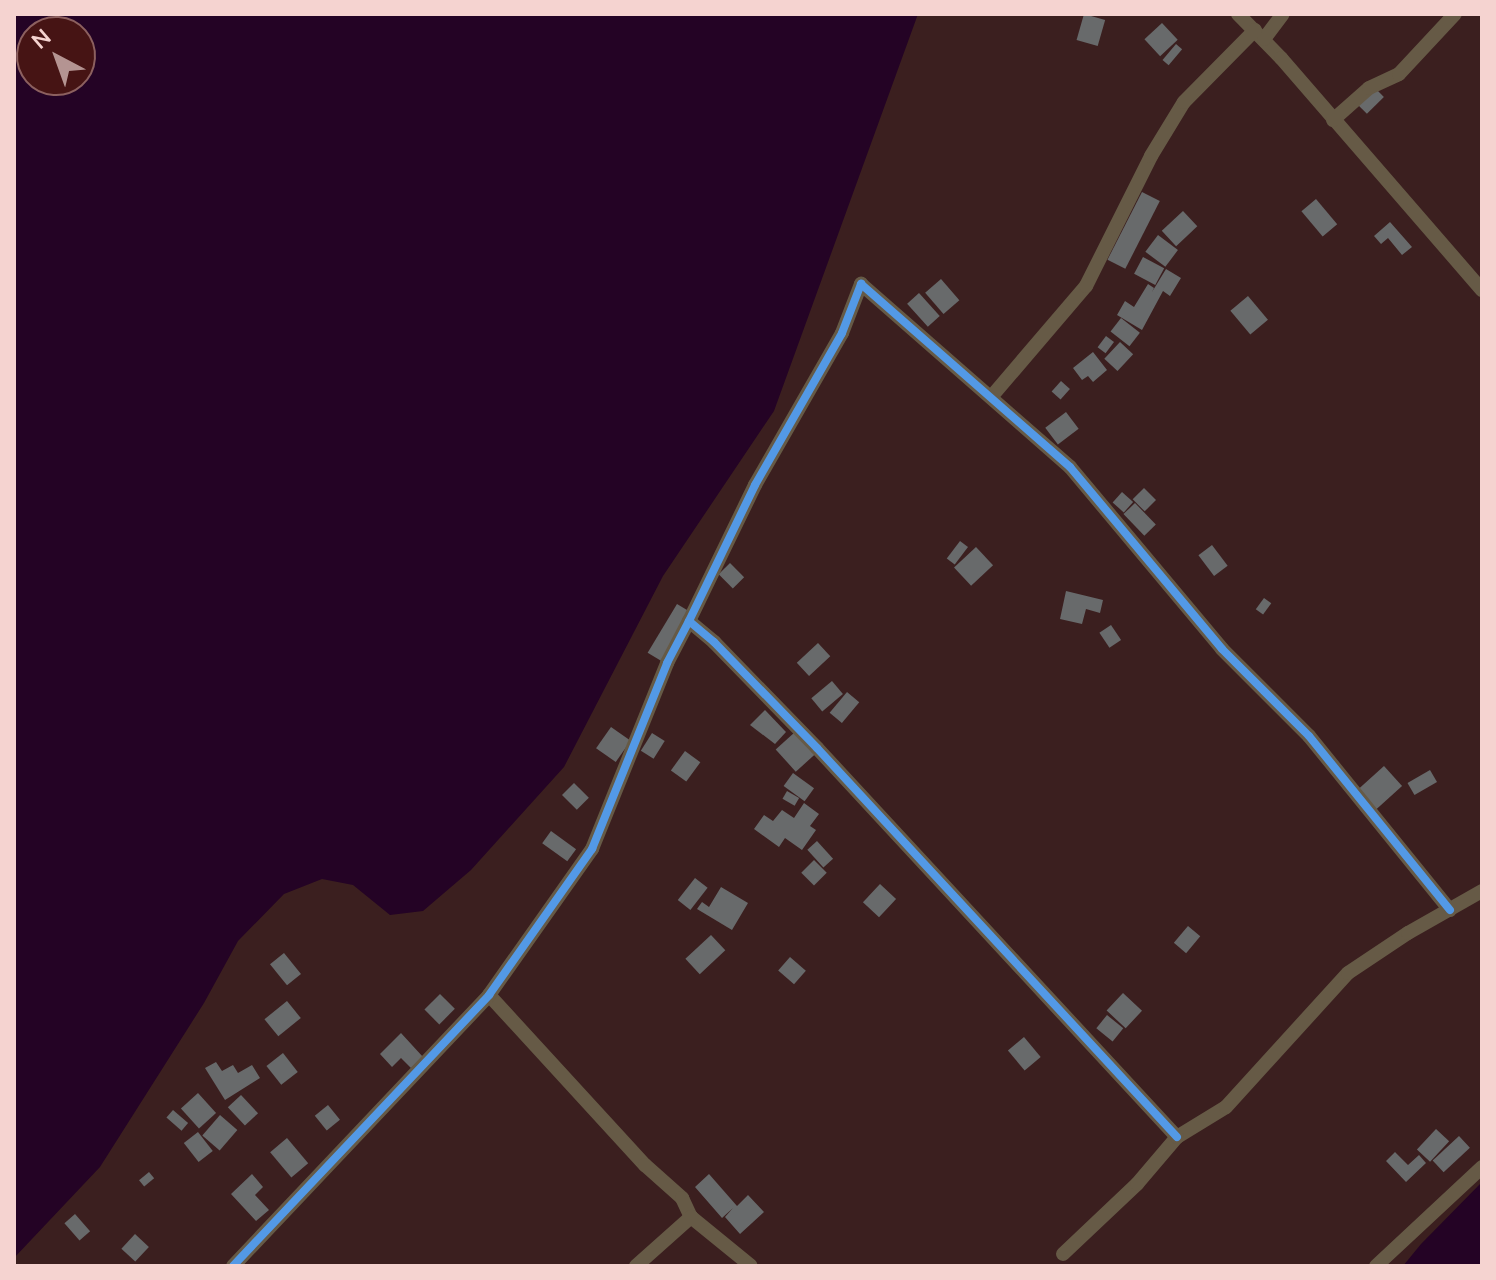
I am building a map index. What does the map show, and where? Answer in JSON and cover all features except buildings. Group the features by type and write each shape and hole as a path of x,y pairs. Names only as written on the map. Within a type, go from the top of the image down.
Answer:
{"street":[{"path":"1238,14 1260,34 1482,290"},
{"path":"992,396 1086,286 1151,156 1184,102 1283,14"},
{"path":"1333,120 1369,88 1399,74 1455,14"},
{"path":"233,1266 489,995 592,849 667,663 755,485 842,333 861,284 1070,467 1222,649 1309,736 1450,910"},
{"path":"689,621 714,642 817,748 1177,1137"},
{"path":"1063,1254 1137,1184 1177,1137 1226,1107 1348,973 1482,891"},
{"path":"489,995 645,1165 682,1198 691,1217 751,1266"},
{"path":"1376,1266 1482,1167"},
{"path":"636,1266 691,1217"}],"shaded area":[{"path":"14,14 918,14 774,411 663,576 564,767 471,870 423,911 390,915 353,885 322,879 284,894 238,941 204,1003 100,1167 14,1258"},
{"path":"1482,1182 1482,1266 1403,1266 1421,1244"}],"cycle path":[{"path":"689,621 755,485 842,333 861,284 1070,467 1222,649 1309,736 1450,910"},
{"path":"233,1266 489,995 592,849 667,663 689,621 714,642 817,748 1177,1137"}]}
